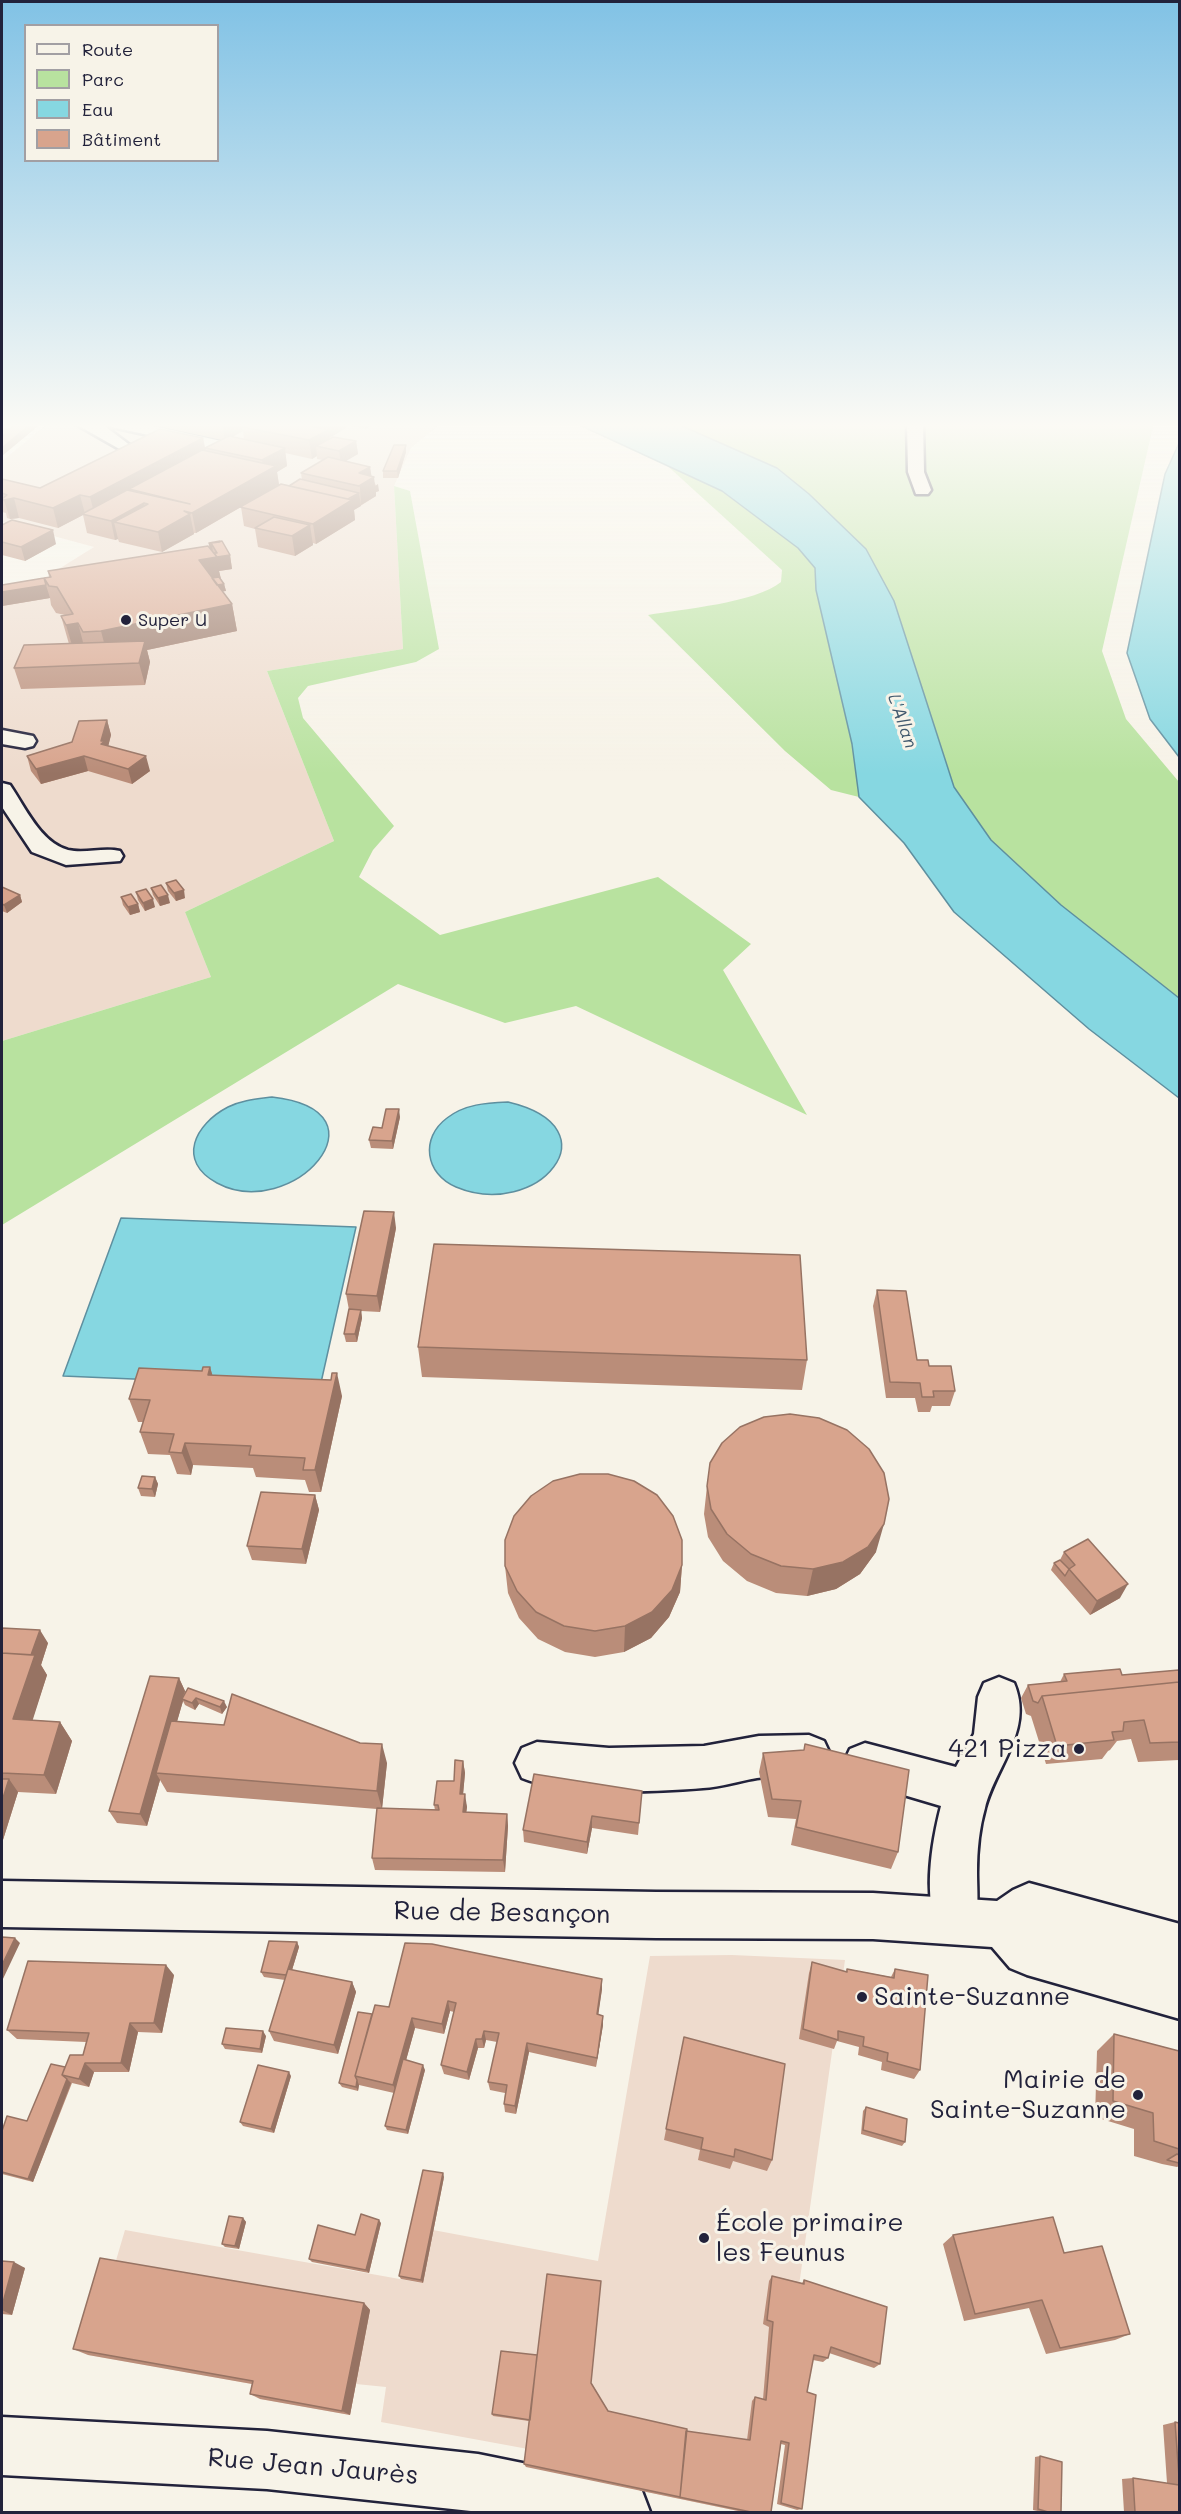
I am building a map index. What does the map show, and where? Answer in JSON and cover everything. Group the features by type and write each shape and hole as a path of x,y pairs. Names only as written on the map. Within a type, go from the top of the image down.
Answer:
{"main road":[{"path":"2,737 25,741"},
{"path":"2,790 41,847 66,858 111,856"},
{"path":"955,1919 954,1845 968,1792 998,1736 1001,1720 999,1697"},
{"path":"537,1763 609,1769 704,1767 759,1757 826,1755 908,1773 968,1792"},
{"name":"Rue de Besançon","path":"2,1904 732,1917 859,1914 955,1919 1002,1925"},
{"path":"1179,1948 1029,1906 1002,1925 1027,1952 1179,1995"},
{"name":"Rue Jean Jaurès","path":"2,2446 267,2460 478,2483 621,2512"}],"shaded area":[{"path":"66,539 397,539 403,649 267,671 334,841 185,912 211,977 2,1041 2,599 66,588 57,570 94,547"},
{"name":"École primaire les Feunus","path":"732,1955 845,1960 767,2512 743,2512 526,2467 528,2449 381,2422 386,2387 356,2384 350,2415 260,2399 263,2386 88,2355 125,2230 422,2283 433,2230 598,2261 650,1956"}],"green space":[{"path":"397,539 419,539 439,649 416,662 308,686 298,698 303,718 394,826 373,850 359,877 440,935 658,877 751,944 723,970 807,1115 576,1006 505,1023 398,984 2,1225 2,1041 211,977 185,912 334,841 267,671 403,649"},
{"path":"748,539 786,539 798,548 815,568 816,590 852,744 859,797 831,790 785,751 648,615 754,595 781,582 782,570"},
{"path":"840,539 1127,539 1102,651 1126,719 1179,782 1179,998 1061,905 991,840 954,787 894,601"}],"water":[{"name":"L'Allan","path":"786,539 856,539 866,549 894,601 954,787 991,840 1061,905 1179,998 1179,1098 1089,1029 954,912 904,843 859,797 852,744 816,590 815,568 798,548"},
{"path":"1151,539 1179,539 1180,757 1150,719 1127,653"},
{"path":"272,1097 308,1106 326,1122 328,1141 318,1160 299,1177 274,1188 246,1191 217,1183 204,1174 194,1154 199,1133 207,1123 216,1114 233,1105"},
{"path":"508,1102 541,1115 558,1131 561,1149 554,1167 537,1182 514,1192 486,1194 456,1187 446,1181 432,1165 430,1155 430,1145 438,1126 454,1113 468,1107"},
{"path":"121,1218 356,1227 320,1387 63,1376"}],"building":[{"path":"2,539 35,539 21,547 2,542"},
{"path":"222,541 230,555 217,557 211,543"},
{"path":"208,546 217,557 199,560 232,604 101,631 83,632 78,623 66,625 61,616 73,614 57,587 49,586 44,578 51,577 48,571"},
{"path":"219,577 224,584 217,585 212,578"},
{"path":"44,578 46,585 2,592 2,585"},
{"path":"145,641 139,663 14,668 24,645"},
{"path":"107,720 101,741 105,741 101,744 146,756 128,769 84,756 36,769 27,756 72,742 79,721"},
{"path":"176,880 184,890 174,893 166,883"},
{"path":"161,885 168,895 158,898 151,888"},
{"path":"2,887 20,895 4,905 2,904"},
{"path":"146,889 153,899 143,903 136,892"},
{"path":"131,894 138,904 128,907 121,897"},
{"path":"386,1109 399,1109 392,1141 369,1140 373,1127 382,1128"},
{"path":"364,1211 394,1212 377,1296 346,1294"},
{"path":"434,1244 800,1255 807,1360 418,1347"},
{"path":"877,1290 906,1291 917,1360 928,1360 929,1366 951,1366 955,1391 933,1391 934,1397 922,1397 920,1383 890,1382"},
{"path":"349,1309 361,1310 355,1334 344,1334"},
{"path":"203,1367 210,1367 208,1375 331,1380 332,1373 337,1373 315,1470 303,1470 305,1458 249,1455 251,1446 185,1443 182,1453 169,1452 174,1434 140,1432 150,1400 129,1399 139,1368 202,1371"},
{"path":"790,1414 819,1418 847,1430 869,1449 884,1473 889,1499 884,1524 868,1547 843,1562 813,1569 781,1566 751,1554 727,1534 711,1509 707,1486 710,1463 722,1443 740,1427 764,1417"},
{"path":"580,1474 608,1474 634,1481 657,1495 673,1516 682,1540 682,1565 672,1590 652,1612 625,1626 595,1631 564,1626 536,1612 517,1591 505,1566 505,1540 514,1516 531,1496 553,1481"},
{"path":"142,1476 155,1477 152,1489 138,1488"},
{"path":"261,1492 315,1495 302,1549 247,1546"},
{"path":"1088,1539 1128,1584 1097,1601 1069,1569 1075,1565 1064,1552"},
{"path":"1060,1560 1069,1569 1065,1576 1054,1563"},
{"path":"2,1628 40,1630 31,1655 2,1653"},
{"path":"2,1653 35,1655 13,1719 60,1722 44,1775 2,1773"},
{"path":"1120,1669 1122,1675 1179,1670 1179,1682 1042,1696 1038,1703 1033,1701 1028,1685 1067,1681 1064,1674"},
{"path":"150,1676 179,1678 140,1814 109,1811"},
{"path":"1179,1682 1179,1742 1150,1743 1144,1720 1124,1722 1123,1731 1112,1732 1114,1740 1057,1746 1042,1696"},
{"path":"188,1688 224,1701 220,1707 196,1698 192,1703 182,1699"},
{"path":"232,1694 360,1743 382,1744 377,1791 156,1773 171,1721 224,1725"},
{"path":"805,1744 909,1770 898,1852 796,1827 801,1801 772,1799 763,1753 804,1750"},
{"path":"455,1760 463,1761 460,1794 465,1794 463,1812 507,1814 503,1860 372,1858 377,1808 439,1810 438,1805 434,1805 437,1781 454,1781"},
{"path":"534,1774 642,1791 639,1823 592,1816 587,1842 523,1830"},
{"path":"2,1779 9,1779 2,1801"},
{"path":"2,1937 15,1938 2,1965"},
{"path":"269,1941 297,1942 286,1975 261,1972"},
{"path":"405,1943 432,1944 602,1979 597,2014 603,2016 597,2058 527,2043 515,2106 504,2104 507,2085 488,2082 499,2033 484,2031 482,2039 476,2039 467,2072 441,2065 456,2003 448,2001 442,2024 412,2018 393,2085 355,2076 375,2005 389,2007"},
{"path":"28,1961 166,1965 154,2023 130,2023 121,2063 85,2063 79,2079 62,2075 70,2055 83,2055 89,2033 7,2030"},
{"path":"812,1962 847,1972 847,1969 894,1978 895,1969 928,1975 920,2070 887,2061 888,2053 863,2046 864,2037 838,2031 838,2040 803,2029"},
{"path":"288,1969 352,1982 334,2045 269,2031"},
{"path":"358,2012 372,2014 355,2076 356,2087 339,2083"},
{"path":"226,2028 263,2031 260,2049 222,2044"},
{"path":"1114,2034 1179,2051 1179,2149 1154,2141 1153,2113 1113,2101"},
{"path":"684,2037 785,2064 772,2160 735,2149 734,2157 701,2149 703,2138 666,2129"},
{"path":"403,2059 423,2065 406,2130 385,2126"},
{"path":"51,2064 65,2067 62,2075 67,2079 28,2179 2,2172 2,2131 7,2116 27,2121"},
{"path":"258,2065 289,2072 271,2129 240,2122"},
{"path":"866,2107 907,2119 905,2142 863,2130"},
{"path":"1177,2154 1179,2163 1167,2160"},
{"path":"423,2170 443,2173 421,2280 399,2276"},
{"path":"361,2214 379,2220 366,2270 309,2259 318,2225 355,2235"},
{"path":"229,2216 243,2218 235,2246 222,2244"},
{"path":"1053,2217 1064,2253 1102,2246 1130,2334 1060,2348 1042,2300 975,2314 953,2235"},
{"path":"100,2258 364,2303 342,2411 250,2394 253,2381 73,2349"},
{"path":"2,2261 14,2262 2,2306"},
{"path":"547,2274 601,2281 591,2383 608,2411 687,2429 680,2497 524,2464"},
{"path":"772,2276 804,2284 804,2280 887,2307 880,2364 831,2347 828,2358 814,2355 807,2392 816,2395 802,2509 781,2503 789,2443 781,2441 771,2512 751,2512 679,2497 686,2431 750,2440 755,2397 766,2400 773,2322 767,2320"},
{"path":"501,2351 537,2355 530,2420 492,2414"},
{"path":"1175,2422 1179,2423 1179,2477"},
{"path":"1040,2456 1062,2462 1061,2512 1038,2509"},
{"path":"1133,2478 1179,2485 1179,2512 1135,2512"}],"place":[{"name":"Super U","path":"126,620"},
{"name":"421 Pizza","path":"1079,1749"},
{"name":"Sainte-Suzanne","path":"862,1997"},
{"name":"Mairie de Sainte-Suzanne","path":"1138,2095"},
{"name":"École primaire les Feunus","path":"704,2238"}]}
